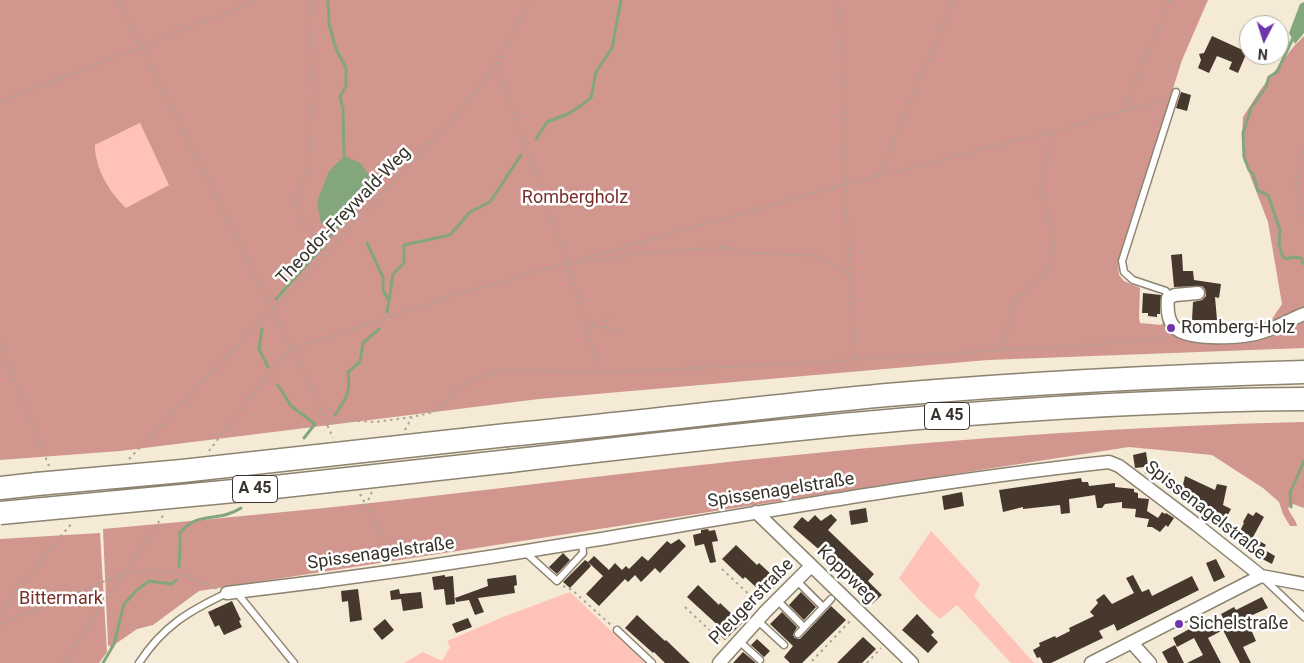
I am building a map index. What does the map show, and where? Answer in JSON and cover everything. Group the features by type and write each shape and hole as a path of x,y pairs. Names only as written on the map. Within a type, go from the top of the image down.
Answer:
{"highway":[{"name":"A 45","path":"0,488 182,471 804,403 1009,385 1198,375 1304,372"},
{"name":"A 45","path":"0,513 276,487 888,420 1099,405 1304,398"}],"street":[{"path":"1198,294 1175,295 1168,298 1167,310 1171,322 1184,333 1224,337 1250,335 1265,331 1304,314"},
{"name":"Spissenagelstraße","path":"232,592 524,552 756,512 1019,472 1109,462 1119,466 1198,525 1261,576 1304,584"},
{"name":"Koppweg","path":"756,512 912,663"},
{"name":"Pleugerstraße","path":"719,663 811,566"},
{"path":"1091,663 1261,576"},
{"path":"1132,643 1150,663"}],"lane":[{"path":"1168,298 1166,291 1133,280 1124,272 1122,261 1176,92"},
{"path":"524,552 557,581 583,553 582,542"},
{"path":"1261,576 1304,617"},
{"path":"796,581 823,607"},
{"path":"139,663 167,628 194,609 232,592 294,663"},
{"path":"798,634 830,599"},
{"path":"777,600 804,626"},
{"path":"762,616 784,645"},
{"path":"617,630 652,663"},
{"path":"735,645 760,660"}],"path":[{"path":"118,0 310,386 335,443"},
{"path":"0,102 256,0"},
{"path":"312,0 310,24 313,90 309,161 294,205 305,226 324,246 326,252"},
{"name":"Theodor-Freywald-Weg","path":"154,432 456,116 497,62 530,0"},
{"path":"838,0 842,54 849,276 856,361"},
{"path":"879,175 954,0"},
{"path":"1124,111 1169,0"},
{"path":"497,62 517,124 568,264 600,372"},
{"path":"204,458 256,389 291,349 465,292 846,184 1053,131 1162,99 1173,101"},
{"path":"1003,350 1012,303 1047,270 1055,238 1040,188 1053,131"},
{"path":"1304,151 1297,173 1295,190 1296,199 1304,220"},
{"path":"568,264 635,254 726,247 752,253 822,256 849,276"},
{"path":"606,328 608,313"},
{"path":"588,332 593,325 619,332"},
{"path":"326,425 344,420 375,422 434,412 453,393 471,380 508,370 600,372 856,361 1099,344 1178,336 1184,333"},
{"path":"0,343 51,471"},
{"path":"403,434 412,417"},
{"path":"357,487 398,570"},
{"path":"366,505 375,487"},
{"path":"63,663 166,512"},
{"path":"0,613 30,573 72,524"},
{"path":"722,568 762,616"},
{"path":"0,624 122,574 149,569 185,576 232,592"},
{"path":"572,590 617,630"},
{"path":"685,607 735,645"},
{"path":"812,661 859,612"},
{"path":"867,663 889,640"}],"shaded area":[{"path":"1304,2 1304,33 1295,44 1289,33 1300,4"},
{"path":"140,123 170,185 126,209 104,179 95,145"},
{"path":"344,156 360,163 377,185 342,226 333,232 321,223 317,202 329,171"},
{"path":"931,531 980,584 974,596 1034,663 1011,663 957,605 940,619 899,578"},
{"path":"570,592 645,663 404,663 423,652 442,661 450,647 447,641 503,617"}],"green space":[{"name":"Rombergholz","path":"0,0 1208,0 1182,60 1118,263 1119,275 1124,281 1140,288 1140,323 1161,325 1172,315 1186,328 1270,322 1282,304 1268,222 1243,157 1243,117 1279,65 1289,65 1289,53 1304,36 1304,348 988,360 539,399 120,451 0,460","holes":["140,123 169,185 126,208 104,180 98,163 95,145"]},
{"path":"1304,422 1304,508 1293,504 1288,508 1297,526 1290,526 1279,502 1263,488 1212,455 1129,447 199,591 153,625 137,629 111,647 108,645 103,529 361,504 696,465 859,449 1113,430"},
{"name":"Bittermark","path":"100,533 107,652 99,663 0,663 0,539"}],"building":[{"path":"1212,36 1239,48 1239,65 1241,65 1238,73 1229,69 1232,62 1217,56 1209,73 1198,68 1201,60 1199,54 1204,53"},
{"path":"1181,92 1191,95 1187,111 1176,108"},
{"path":"1182,254 1183,271 1193,271 1194,280 1221,284 1219,298 1215,297 1217,320 1192,320 1193,302 1202,300 1206,296 1205,289 1202,286 1174,287 1171,255"},
{"path":"1143,293 1161,295 1160,314 1157,314 1157,317 1148,316 1148,313 1142,313"},
{"path":"1146,452 1148,465 1153,464 1154,473 1145,474 1144,467 1135,468 1133,455"},
{"path":"1185,476 1215,490 1217,484 1227,486 1223,505 1231,509 1222,526 1205,516 1208,511 1185,500 1188,494 1182,489"},
{"path":"1081,478 1082,482 1088,482 1089,486 1115,483 1115,487 1134,489 1134,492 1138,493 1138,498 1149,499 1147,511 1158,518 1162,512 1174,518 1168,527 1166,525 1160,532 1152,527 1147,527 1149,519 1135,517 1136,509 1122,508 1122,502 1105,504 1102,508 1097,508 1095,495 1069,499 1070,513 1061,514 1060,505 1023,509 1023,507 1003,512 999,490"},
{"path":"962,492 964,506 944,510 942,496"},
{"path":"866,508 868,522 851,525 849,511"},
{"path":"1256,512 1264,517 1253,537 1266,545 1263,549 1275,556 1272,564 1241,548 1248,536 1240,531 1243,522 1248,513 1253,516"},
{"path":"831,514 837,520 828,530 874,574 868,581 882,595 872,604 823,553 793,527 802,517 808,522 815,515 821,521"},
{"path":"708,529 709,531 715,530 718,541 712,542 716,562 710,563 704,544 695,546 693,535 701,533 701,530"},
{"path":"679,539 686,546 660,573 655,568 641,582 635,575 628,582 625,579 599,606 586,594 603,576 588,562 594,556 609,570 615,563 622,570 626,566 629,569 642,556 648,561 667,541 671,544"},
{"path":"736,545 757,565 759,563 773,576 777,572 783,578 760,602 753,596 759,590 745,577 743,579 722,559"},
{"path":"563,553 570,560 557,574 549,567"},
{"path":"1216,559 1225,577 1214,582 1206,563"},
{"path":"585,560 591,566 570,588 563,582"},
{"path":"445,575 445,577 453,576 455,604 446,605 444,589 434,590 432,577"},
{"path":"516,575 517,585 514,586 515,593 478,598 484,612 475,615 469,600 456,602 455,598 488,586 487,579"},
{"path":"1133,575 1142,592 1149,589 1152,596 1192,576 1199,590 1117,631 1114,624 1099,631 1103,638 1051,663 1043,663 1040,657 1037,658 1033,650 1040,646 1039,643 1055,636 1056,638 1070,631 1069,628 1094,616 1090,612 1098,603 1096,600 1104,594 1112,604 1134,593 1126,578"},
{"path":"698,585 734,616 739,611 746,619 725,640 718,633 722,629 687,597"},
{"path":"358,589 362,620 350,622 348,601 342,602 341,591"},
{"path":"399,589 400,594 421,592 423,608 403,611 401,599 391,600 390,591"},
{"path":"801,592 816,607 804,620 789,605"},
{"path":"1262,597 1268,608 1248,617 1249,619 1247,620 1256,641 1243,647 1251,663 1240,663 1223,630 1208,638 1221,663 1187,663 1203,655 1194,638 1177,647 1173,638 1204,621 1208,628 1224,620 1221,614 1234,607 1236,610"},
{"path":"232,601 241,620 239,621 242,627 224,635 219,625 215,627 208,612"},
{"path":"831,606 846,620 802,663 790,663 784,657 793,646 770,624 782,612 797,627 793,635 795,638 800,639"},
{"path":"917,614 934,632 931,635 938,642 928,653 902,630"},
{"path":"637,615 690,663 665,663 625,628"},
{"path":"468,618 472,627 456,633 452,624"},
{"path":"385,619 394,630 382,640 373,629"},
{"path":"863,637 876,649 862,663 837,663"},
{"path":"757,639 770,651 764,657 751,645"},
{"path":"1175,645 1184,663 1168,663 1162,652"},
{"path":"743,652 756,663 733,663"}],"waterway":[{"path":"328,0 329,24 336,49 346,68 346,86 340,97 343,109 344,156"},
{"path":"536,139 547,122 570,113 591,98 596,72 612,48 621,0"},
{"path":"1294,36 1277,72 1269,77 1266,87 1251,108 1243,133 1244,157 1249,170 1253,174 1258,191 1268,195 1280,230 1279,245 1283,257 1287,259 1292,257 1301,258 1304,264"},
{"path":"389,301 393,274 404,263 404,245 450,235 470,212 490,202 521,155"},
{"path":"276,299 333,232"},
{"path":"367,243 383,277 383,290 389,301 387,312"},
{"path":"262,329 259,349 268,367"},
{"path":"335,415 347,395 349,386 348,372 360,362 363,343 379,329"},
{"path":"278,385 291,406 315,424 304,438"},
{"path":"1291,507 1290,493 1304,461"},
{"path":"179,567 180,533 187,526 201,519 224,515 241,508"},
{"path":"103,663 114,644 124,604 138,589 149,581 172,584 176,580"}],"place":[{"name":"Romberg-Holz","path":"1171,328"},
{"name":"Sichelstraße","path":"1179,624"}]}
